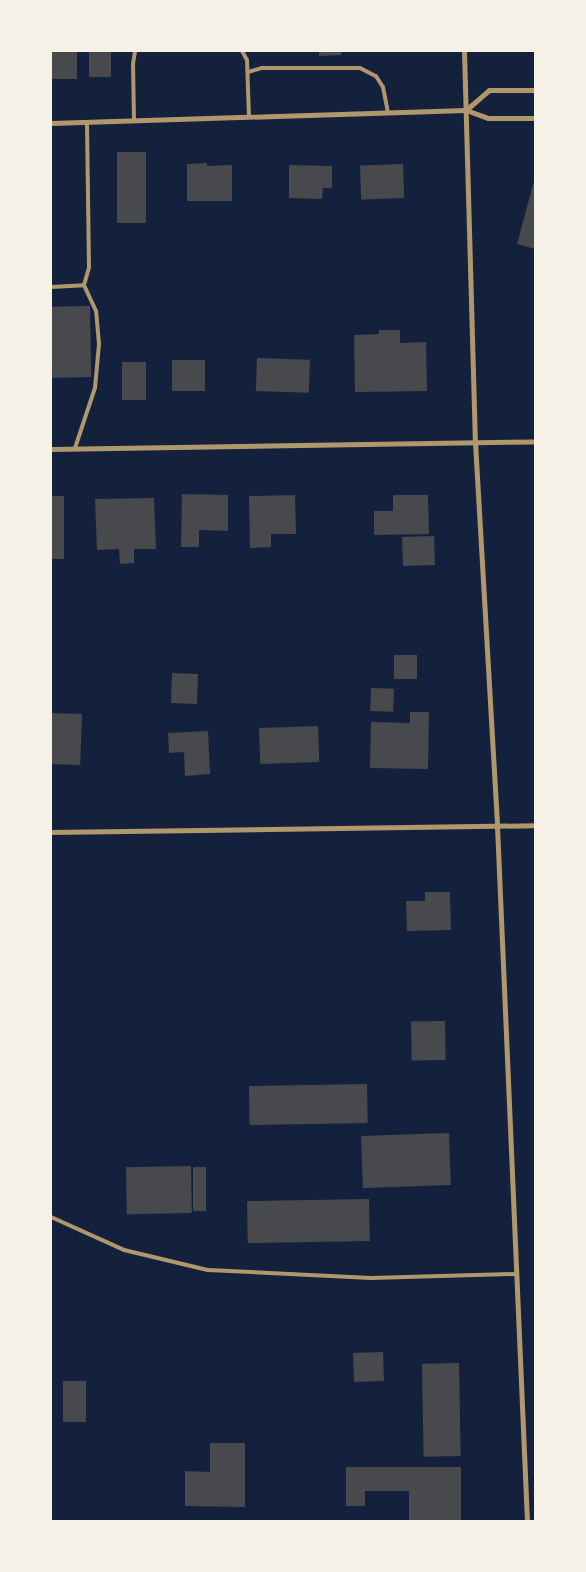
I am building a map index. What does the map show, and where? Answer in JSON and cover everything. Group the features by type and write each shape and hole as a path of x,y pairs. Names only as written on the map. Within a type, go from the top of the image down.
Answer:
{"street":[{"path":"464,51 475,442 497,826 527,1521"},
{"path":"466,110 489,90 535,90"},
{"path":"51,123 466,110 488,118 535,118"},
{"path":"51,449 535,441"},
{"path":"51,832 535,825"}],"lane":[{"path":"134,120 132,64 135,51"},
{"path":"242,51 247,60 249,116"},
{"path":"248,72 262,68 360,68 376,76 382,86 388,112"},
{"path":"75,448 95,388 99,344 96,312 84,285 89,267 87,122"},
{"path":"51,287 84,285"},
{"path":"51,1217 124,1250 208,1270 371,1278 516,1274"}],"building":[{"path":"51,51 77,51 77,79 51,79"},
{"path":"89,51 111,51 111,77 89,77"},
{"path":"319,51 341,51 341,55 319,56"},
{"path":"117,152 146,152 146,223 117,223"},
{"path":"207,163 207,166 232,165 232,201 187,201 187,164"},
{"path":"403,164 404,198 361,199 360,166"},
{"path":"289,165 332,166 332,188 323,188 322,199 289,198"},
{"path":"535,181 535,249 517,244"},
{"path":"90,306 91,377 52,378 51,307"},
{"path":"379,330 400,330 400,343 426,342 427,391 355,392 354,335 379,334"},
{"path":"257,358 310,360 309,393 256,391"},
{"path":"172,360 205,360 205,391 172,391"},
{"path":"122,362 146,362 146,400 122,400"},
{"path":"182,494 228,495 228,531 199,530 199,547 181,547"},
{"path":"295,495 296,534 271,534 271,547 250,548 249,496"},
{"path":"393,495 428,495 429,534 374,535 374,511 393,511"},
{"path":"51,496 64,496 64,559 51,559"},
{"path":"154,498 156,549 134,549 134,563 120,564 119,549 97,550 95,499"},
{"path":"434,536 435,565 403,566 402,537"},
{"path":"394,655 417,655 417,679 394,679"},
{"path":"172,673 198,674 197,704 171,703"},
{"path":"371,688 394,689 393,712 370,711"},
{"path":"410,712 429,712 428,769 370,768 371,722 410,723"},
{"path":"51,713 82,714 80,765 51,764"},
{"path":"318,726 319,762 260,764 259,728"},
{"path":"208,731 210,774 185,776 184,752 169,753 168,733"},
{"path":"425,892 450,892 451,930 407,931 406,901 425,901"},
{"path":"445,1021 446,1060 412,1061 411,1022"},
{"path":"367,1084 368,1123 250,1125 249,1086"},
{"path":"449,1133 451,1185 363,1188 361,1136"},
{"path":"191,1166 192,1213 127,1214 126,1167"},
{"path":"193,1167 206,1167 206,1211 193,1211"},
{"path":"369,1199 370,1241 248,1243 247,1201"},
{"path":"383,1352 384,1381 354,1382 353,1353"},
{"path":"459,1363 461,1456 424,1457 422,1364"},
{"path":"63,1381 86,1381 86,1422 63,1422"},
{"path":"210,1443 245,1443 245,1507 185,1506 185,1471 210,1472"},
{"path":"346,1467 461,1467 461,1521 409,1520 409,1491 365,1491 365,1506 346,1506"}]}
